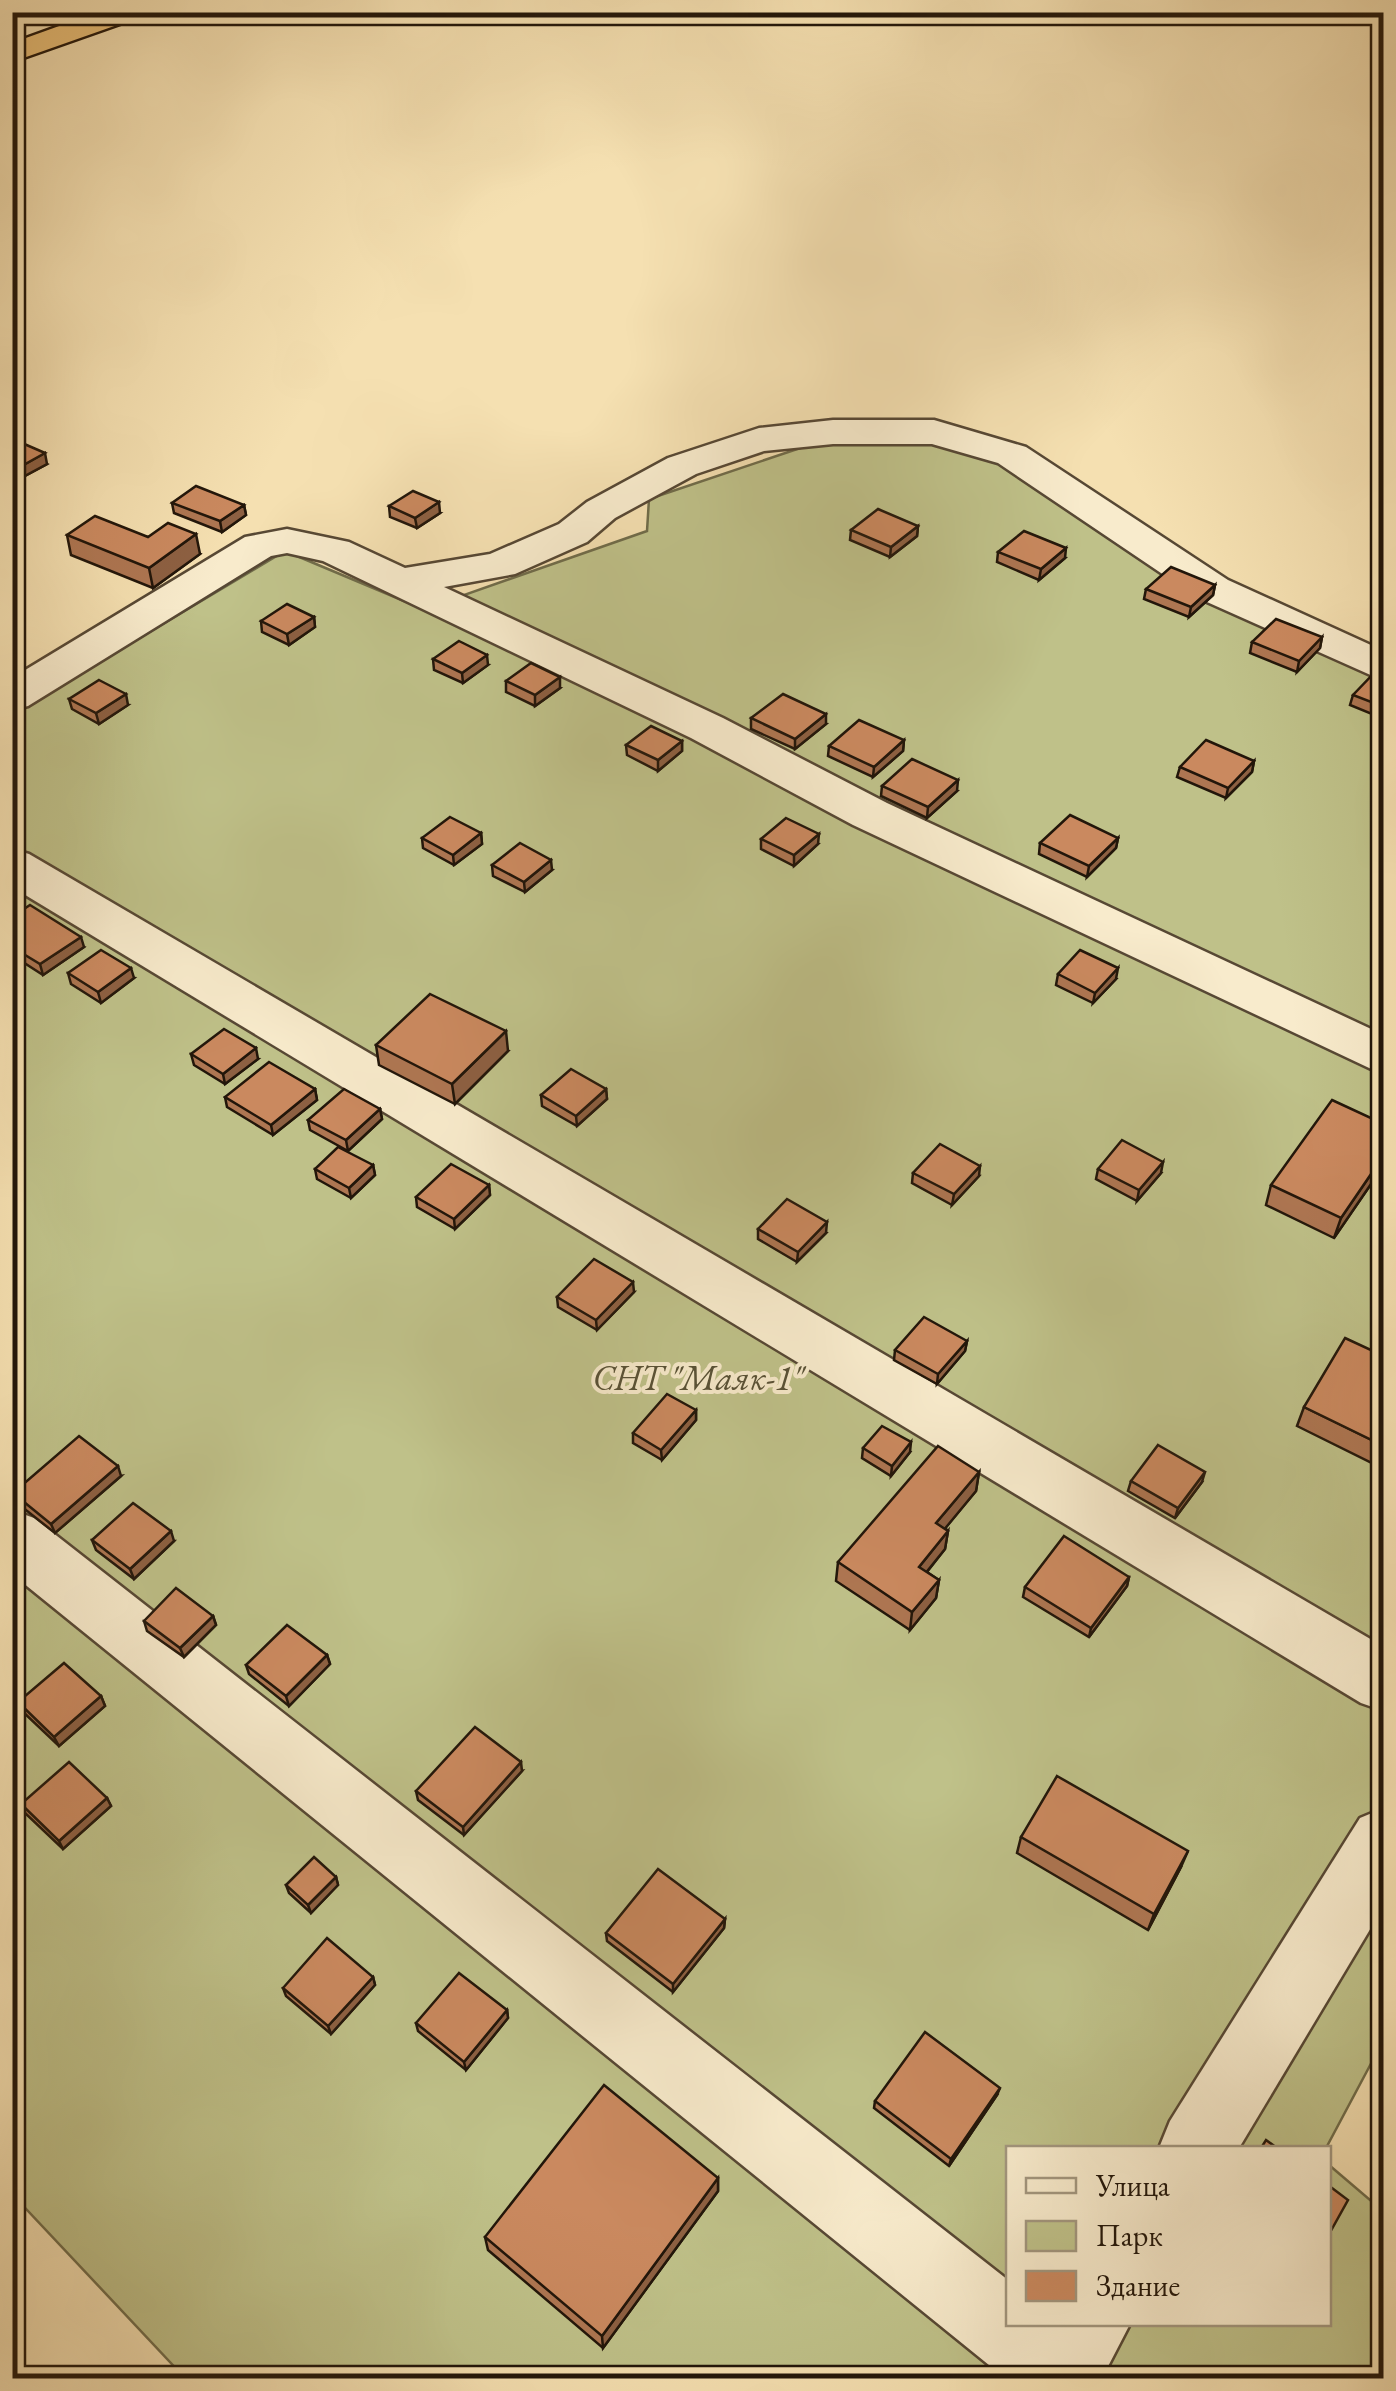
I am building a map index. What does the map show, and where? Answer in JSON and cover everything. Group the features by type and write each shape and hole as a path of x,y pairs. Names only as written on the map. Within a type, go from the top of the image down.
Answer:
{"highway":[{"path":"12,52 127,12"}],"street":[{"path":"398,582 500,565 573,533 601,510 682,466 759,440 833,432 934,432 1012,456 1213,590 1384,668"},
{"path":"12,697 259,546 311,543 707,728 870,814 1384,1057"},
{"path":"12,865 1384,1682"},
{"path":"12,1537 1006,2309"},
{"path":"1198,2146 1384,1841"},
{"path":"1028,2326 1069,2358"}],"green space":[{"name":"СНТ \"Маяк-1\"","path":"827,439 974,440 1383,673 1383,2041 1327,2146 1006,2146 1006,2326 1331,2326 1331,2167 1383,2211 1383,2378 185,2378 13,2195 12,714 285,551 435,614 461,596 647,531 649,499"}],"building":[{"path":"22,443 45,453 18,468 12,465 12,448"},
{"path":"196,486 244,505 220,521 172,503"},
{"path":"413,491 439,502 415,518 389,506"},
{"path":"878,509 918,526 891,547 851,530"},
{"path":"95,516 148,537 168,523 196,534 149,568 67,535"},
{"path":"1024,531 1066,548 1041,569 998,552"},
{"path":"1171,567 1215,585 1191,607 1146,589"},
{"path":"287,604 314,617 287,634 261,621"},
{"path":"1276,619 1322,637 1299,661 1252,642"},
{"path":"459,641 487,655 462,673 433,659"},
{"path":"531,663 560,677 535,695 506,681"},
{"path":"1377,670 1384,673 1384,707 1353,695"},
{"path":"99,680 126,694 96,713 69,699"},
{"path":"783,694 826,714 795,739 751,718"},
{"path":"859,720 904,740 874,767 829,746"},
{"path":"651,726 682,741 658,760 626,745"},
{"path":"1206,740 1254,761 1228,788 1180,767"},
{"path":"912,759 958,780 928,807 882,786"},
{"path":"1070,815 1118,838 1089,866 1040,843"},
{"path":"450,817 481,833 453,855 422,838"},
{"path":"786,818 819,834 794,855 761,839"},
{"path":"520,843 551,860 524,882 492,865"},
{"path":"30,905 81,937 40,964 12,947 12,917"},
{"path":"101,950 131,968 98,992 68,973"},
{"path":"1080,950 1118,968 1095,993 1058,974"},
{"path":"430,994 506,1031 452,1084 376,1045"},
{"path":"224,1029 256,1048 223,1074 191,1054"},
{"path":"269,1062 315,1089 271,1125 225,1097"},
{"path":"571,1069 606,1089 576,1116 541,1095"},
{"path":"344,1089 380,1109 346,1140 308,1120"},
{"path":"1332,1100 1384,1124 1384,1155 1341,1218 1271,1185"},
{"path":"1122,1140 1163,1162 1139,1190 1098,1169"},
{"path":"940,1144 980,1166 954,1194 913,1173"},
{"path":"338,1147 373,1165 349,1188 315,1169"},
{"path":"451,1164 489,1185 454,1219 416,1197"},
{"path":"787,1199 827,1222 798,1252 758,1229"},
{"path":"594,1259 633,1282 596,1320 557,1297"},
{"path":"924,1317 967,1341 938,1374 895,1350"},
{"path":"1345,1338 1384,1356 1382,1445 1304,1407"},
{"path":"667,1394 696,1410 661,1450 633,1433"},
{"path":"882,1426 911,1442 892,1466 863,1448"},
{"path":"79,1436 118,1466 51,1524 13,1493"},
{"path":"1158,1445 1205,1472 1178,1508 1131,1481"},
{"path":"938,1446 979,1472 936,1523 948,1531 919,1567 939,1580 912,1612 838,1562"},
{"path":"133,1503 171,1531 130,1569 92,1540"},
{"path":"1064,1536 1129,1577 1091,1628 1025,1587"},
{"path":"176,1588 213,1616 180,1648 144,1621"},
{"path":"287,1625 327,1655 286,1696 246,1665"},
{"path":"64,1663 101,1696 54,1737 18,1702"},
{"path":"475,1727 521,1762 463,1827 416,1791"},
{"path":"69,1762 107,1798 59,1841 21,1804"},
{"path":"1057,1776 1188,1851 1154,1914 1021,1837"},
{"path":"314,1857 336,1877 308,1905 286,1885"},
{"path":"658,1869 725,1919 673,1984 606,1933"},
{"path":"327,1938 373,1977 328,2026 283,1988"},
{"path":"459,1973 507,2010 464,2062 416,2023"},
{"path":"925,2032 1000,2088 951,2159 875,2101"},
{"path":"604,2085 718,2178 602,2336 485,2237"},
{"path":"1331,2187 1348,2200 1331,2231"}]}
